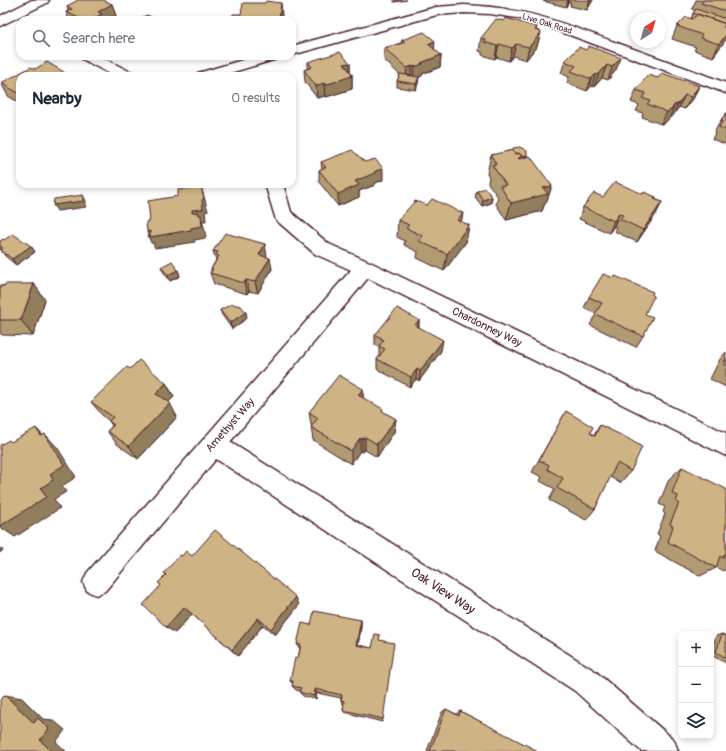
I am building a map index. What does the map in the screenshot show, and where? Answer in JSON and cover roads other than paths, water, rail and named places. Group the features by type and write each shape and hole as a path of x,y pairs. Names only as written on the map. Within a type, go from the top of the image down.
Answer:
{"street":[{"path":"16,16 42,0"},
{"name":"Live Oak Road","path":"296,50 436,11 464,9 490,10 517,14 545,21 726,88"},
{"path":"95,60 118,72"},
{"path":"216,72 257,60"},
{"path":"249,62 260,72"},
{"name":"Chardonney Way","path":"275,188 283,215 322,249 365,268 726,445"},
{"name":"Amethyst Way","path":"96,582 365,268"},
{"name":"Oak View Way","path":"213,444 585,681 663,751"}]}
